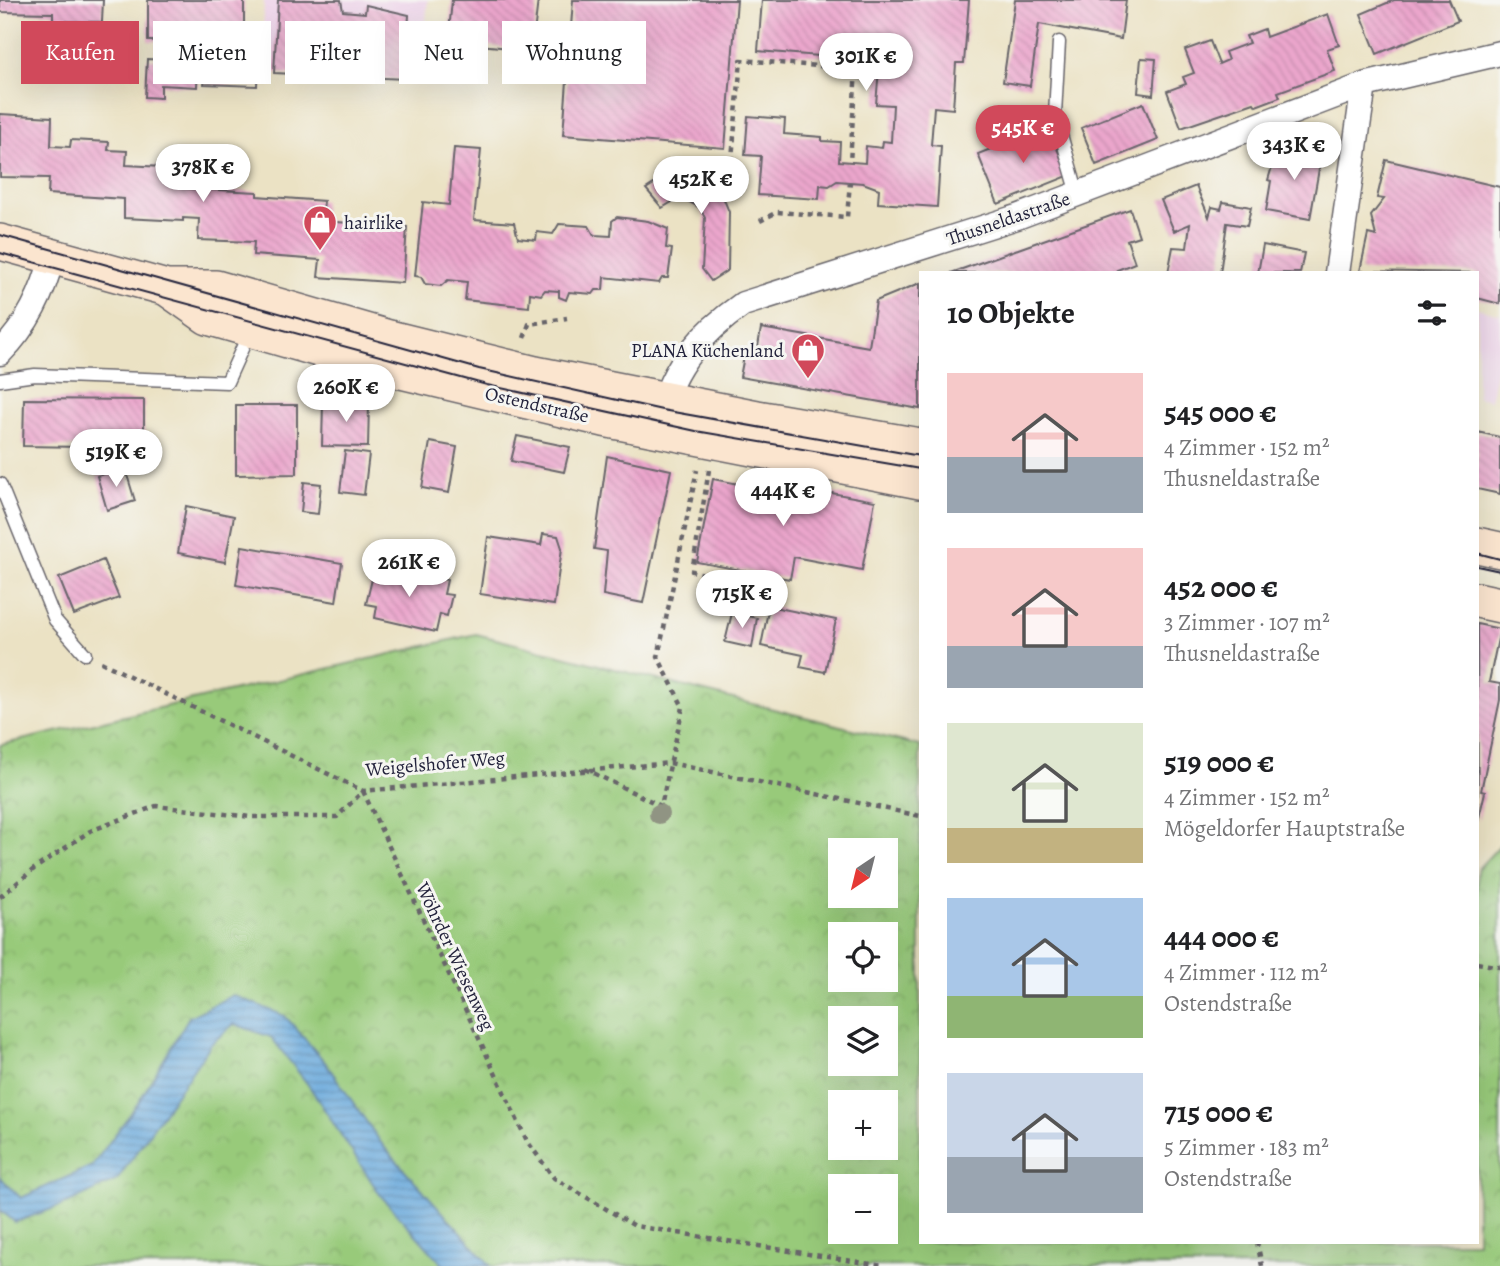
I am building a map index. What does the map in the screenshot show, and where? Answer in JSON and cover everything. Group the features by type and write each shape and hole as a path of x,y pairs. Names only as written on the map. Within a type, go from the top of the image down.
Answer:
{"main road":[{"name":"Ostendstraße","path":"0,242 167,288 216,288 661,415 706,454 919,481"},
{"name":"Ostendstraße","path":"167,288 208,317 469,389 919,446"},
{"path":"1479,545 1500,550"},
{"path":"1479,600 1500,605"}],"street":[{"name":"Thusneldastraße","path":"661,415 685,358 713,325 743,304 1017,217 1364,85 1500,53"},
{"path":"1337,271 1364,85"},
{"path":"0,353 29,320 53,255"}],"lane":[{"path":"1059,41 1055,114 1078,194"},
{"path":"0,380 34,375 227,382 250,330"},
{"path":"0,484 55,620 85,654"}],"path":[{"path":"729,191 741,60 856,69 850,162"},
{"path":"760,221 777,212 847,217 850,182"},
{"path":"523,339 529,324 567,317"},
{"path":"706,454 691,571 711,576"},
{"path":"584,769 661,806 683,707 658,657 706,454"},
{"name":"Weigelshofer Weg","path":"85,654 363,792 584,769 670,763 919,816"},
{"path":"0,897 34,869 90,831 156,806 251,817 337,817 363,792"},
{"name":"Wöhrder Wiesenweg","path":"363,792 527,1141 554,1178 635,1226 883,1266"},
{"path":"1479,963 1500,967"},
{"path":"1257,1244 1262,1266"}],"shaded area":[{"path":"264,0 428,0 426,21 399,21 399,79 385,78 385,21 285,21 285,73 271,72 271,21 263,21"},
{"path":"1479,309 1500,314 1500,355 1490,400 1479,397"}],"green space":[{"path":"476,634 919,746 919,1244 1479,1244 1479,868 1500,845 1500,1266 0,1266 0,745"}],"water":[{"path":"233,995 285,1016 325,1062 384,1147 491,1266 444,1266 381,1196 309,1086 271,1037 234,1024 211,1044 117,1180 69,1203 15,1222 0,1210 0,1177 21,1198 92,1166 138,1103 189,1017"}],"building":[{"path":"0,0 103,0 102,21 53,21 53,13 0,12"},
{"path":"148,0 244,0 244,21 153,21 153,41 148,41"},
{"path":"278,0 341,0 343,11 365,13 366,5 409,15 409,21 399,21 399,79 385,78 385,21 285,21 285,74 274,73"},
{"path":"452,0 538,0 535,21 502,21 502,47 488,46 488,21 450,21"},
{"path":"573,0 737,0 725,148 563,135 567,84 646,84 646,21 571,21"},
{"path":"762,0 969,0 964,63 956,63 953,109 934,107 931,145 941,146 937,207 878,203 879,189 863,183 837,181 829,186 820,185 819,199 758,195 761,156 745,155 748,116 785,119 784,134 822,137 822,141 840,142 839,161 865,163 866,146 882,148 883,141 891,142 893,105 876,104 880,57 871,56 872,48 845,46 844,58 758,51"},
{"path":"1015,0 1126,0 1121,39 1039,24 1030,86 1003,82"},
{"path":"1394,0 1449,0 1458,21 1377,54 1361,14"},
{"path":"1328,14 1339,45 1327,49 1335,71 1278,92 1280,97 1256,106 1254,103 1181,128 1167,91 1186,84 1183,77 1194,73 1185,50 1210,41 1219,64 1228,60 1225,52 1249,43 1246,36 1264,29 1266,37"},
{"path":"1141,58 1156,59 1153,95 1138,93"},
{"path":"147,59 153,59 153,84 197,84 197,87 161,85 161,98 145,97"},
{"path":"204,84 257,84 257,86"},
{"path":"1143,103 1158,140 1096,165 1081,128"},
{"path":"0,114 52,117 51,146 70,147 71,140 109,142 108,150 127,151 126,165 182,168 181,188 257,192 257,196 324,201 322,221 407,227 403,283 318,277 320,260 253,255 254,242 198,240 199,219 183,218 183,221 124,218 124,199 48,194 49,178 0,177"},
{"path":"1048,126 1068,176 998,204 978,154"},
{"path":"1295,143 1316,147 1314,157 1321,158 1310,219 1266,211 1271,181 1268,180 1277,150 1294,153"},
{"path":"454,148 481,150 474,220 514,223 518,238 536,240 537,232 553,234 559,224 589,226 594,235 611,236 612,221 617,217 648,221 668,229 666,248 672,249 668,278 662,278 659,283 604,277 603,290 596,290 593,294 569,292 566,300 559,297 559,291 545,290 541,295 530,293 529,307 465,300 467,282 448,280 441,286 425,284 421,277 415,276 423,202 449,205"},
{"path":"1386,160 1500,187 1500,304 1479,299 1479,271 1360,271 1368,234 1376,236 1371,216 1384,199 1377,198"},
{"path":"685,173 705,179 721,192 729,212 728,270 711,281 702,269 705,218 700,208 684,199 677,199 662,208 646,189 665,177"},
{"path":"1196,186 1209,217 1212,207 1221,209 1223,202 1251,207 1247,226 1227,223 1220,271 1168,271 1173,247 1187,248 1190,224 1174,231 1161,200"},
{"path":"1130,209 1139,236 1127,240 1135,263 1118,271 957,271"},
{"path":"1263,245 1304,253 1300,271 1258,271"},
{"path":"919,283 919,409 740,377 745,351 757,353 761,328 869,347 876,301"},
{"path":"24,399 144,400 144,448 23,446"},
{"path":"323,402 369,403 368,447 322,446"},
{"path":"236,405 297,405 297,474 236,475"},
{"path":"1479,432 1500,437 1500,494 1479,489"},
{"path":"517,436 570,447 564,472 511,461"},
{"path":"430,442 457,447 449,493 422,488"},
{"path":"345,451 369,454 364,495 340,492"},
{"path":"607,456 671,470 643,603 603,595 607,551 594,549"},
{"path":"125,468 135,501 107,510 97,476"},
{"path":"713,479 759,488 761,480 875,501 862,570 794,557 790,579 697,562"},
{"path":"304,482 321,484 318,514 301,512"},
{"path":"186,506 234,516 225,562 178,553"},
{"path":"543,534 558,536 562,548 554,605 480,594 488,537 541,545"},
{"path":"242,546 342,563 336,602 236,585"},
{"path":"103,560 119,598 74,615 59,578"},
{"path":"387,566 447,580 444,594 452,595 447,616 440,614 436,632 375,618 377,606 366,604 373,575 384,578"},
{"path":"769,606 836,620 825,672 800,667 803,655 761,646"},
{"path":"732,613 757,618 752,648 725,642"},
{"path":"1479,624 1500,629 1489,682 1500,684 1500,700 1481,791 1485,792 1479,818"}],"tram line":[{"path":"0,235 479,369 662,410 919,456"},
{"path":"0,253 487,385 696,431 919,469"},
{"path":"1479,554 1500,559"},
{"path":"1479,566 1500,571"}],"place":[{"name":"hairlike","path":"320,252"},
{"name":"PLANA Küchenland","path":"808,380"}]}
